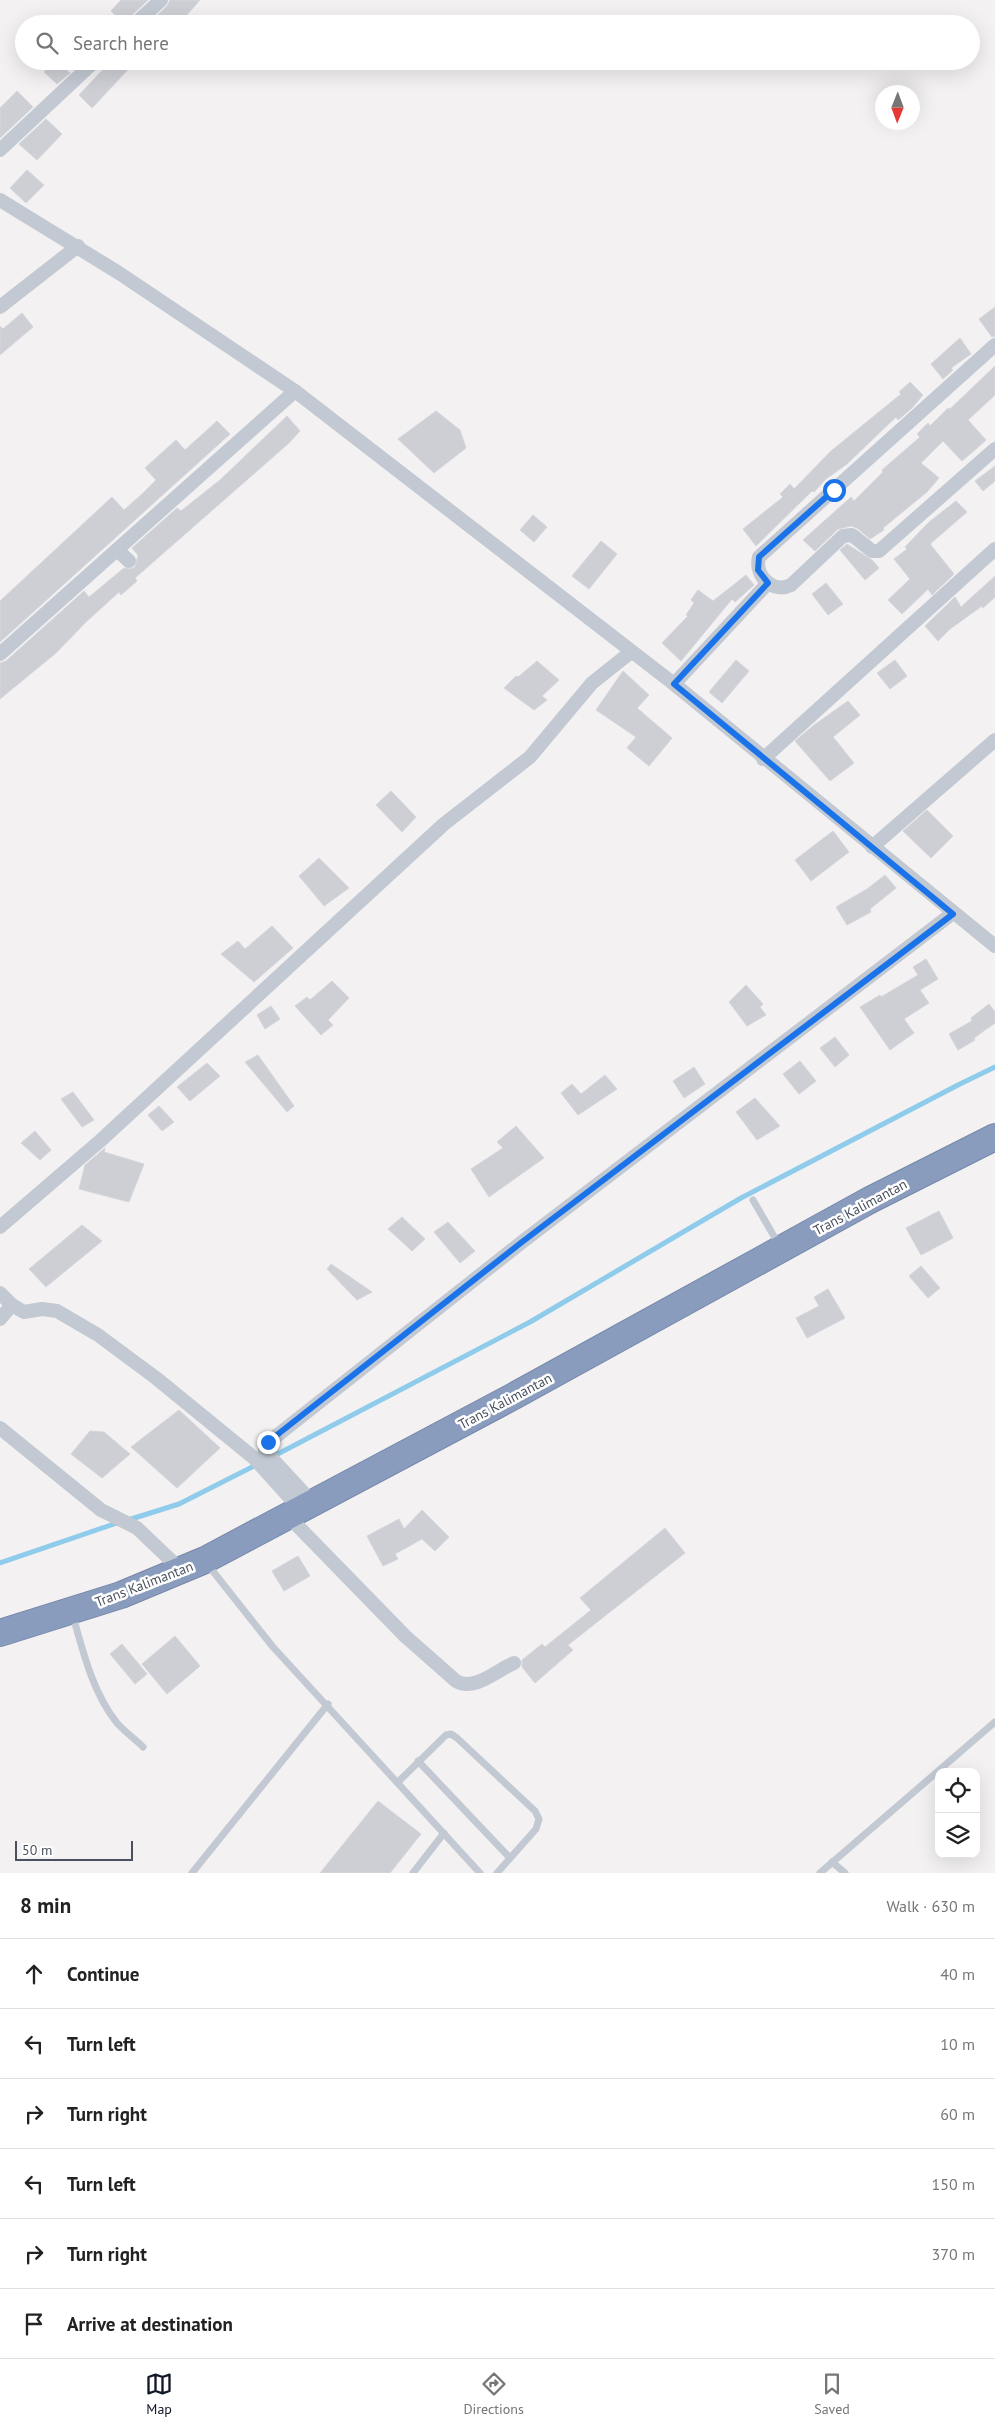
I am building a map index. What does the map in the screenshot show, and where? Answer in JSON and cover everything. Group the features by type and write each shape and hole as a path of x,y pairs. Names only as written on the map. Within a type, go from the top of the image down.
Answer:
{"highway":[{"name":"Trans Kalimantan","path":"0,1633 121,1595 205,1560 514,1396 870,1200 995,1136"}],"street":[{"path":"145,15 161,0"},
{"path":"0,150 85,70"},
{"path":"0,200 78,246 295,391 674,684 763,759 995,946"},
{"path":"0,307 78,246"},
{"path":"995,346 759,557 758,570 768,583 776,588 791,585 843,536 852,535 872,551 883,548 995,449"},
{"path":"0,654 295,391"},
{"path":"763,759 995,549"},
{"path":"117,550 129,561"},
{"path":"674,684 768,583"},
{"path":"0,1227 100,1141 444,824 530,757 592,683 631,652"},
{"path":"872,847 995,740"},
{"path":"514,1663 476,1683 462,1684 456,1681 405,1636 300,1509 263,1468 266,1458 264,1448 268,1442 530,1236 953,914"},
{"path":"0,1293 12,1305 24,1312 42,1309 57,1311 98,1335 266,1458 300,1509"},
{"path":"0,1320 12,1305"},
{"path":"0,1428 100,1510 137,1528 181,1570"}],"lane":[{"path":"753,1200 782,1249"},
{"path":"205,1560 273,1647 328,1704 480,1873"},
{"path":"71,1610 87,1665 102,1697 117,1723 143,1747"},
{"path":"192,1873 328,1704"},
{"path":"820,1873 995,1722"},
{"path":"398,1782 446,1735 451,1734 534,1811 539,1819 539,1824 497,1873"},
{"path":"418,1761 510,1858"},
{"path":"413,1873 444,1833"},
{"path":"832,1862 845,1873"}],"building":[{"path":"121,0 148,0 132,15 115,15 111,11"},
{"path":"170,0 200,0 187,15 158,15 167,6"},
{"path":"46,70 66,70 70,73 57,84 44,72"},
{"path":"103,70 128,70 92,108 79,95"},
{"path":"17,91 33,107 0,138 0,108"},
{"path":"46,119 62,134 37,160 19,144"},
{"path":"27,170 44,185 26,203 10,188"},
{"path":"995,307 995,336 992,337 979,319"},
{"path":"22,313 33,327 0,355 0,326 3,329"},
{"path":"960,338 971,354 951,368 953,370 943,379 931,364"},
{"path":"995,366 995,395 968,420 986,440 962,461 943,441 921,463 939,478 927,492 883,528 884,530 870,539 857,528 851,526 838,529 815,551 803,540 851,497 854,501 883,472 882,470 920,437 917,434 928,423 930,426"},
{"path":"910,382 923,395 912,408 898,420 896,417 847,464 826,479 814,492 812,491 756,546 743,529 783,497 780,494 790,484 794,489 831,451 901,394 899,392"},
{"path":"436,411 460,430 466,448 434,473 398,439"},
{"path":"287,416 300,431 289,443 135,578 137,581 121,595 119,592 56,653 0,699 0,663 6,661 84,591 89,597 124,568 131,569 135,567 138,555 132,548 177,508 181,511 220,480"},
{"path":"217,421 230,434 0,642 0,601 112,497 124,510 142,494 156,480 145,468 176,440 185,450"},
{"path":"995,466 995,481 983,491 975,481"},
{"path":"956,501 967,512 930,544 954,574 932,595 928,589 902,614 888,600 910,579 894,559 907,549 905,547 929,522"},
{"path":"533,515 547,527 534,542 520,530"},
{"path":"601,541 617,554 589,589 572,576"},
{"path":"847,544 872,560 879,568 865,580 840,550"},
{"path":"746,575 754,585 735,602 732,599 681,661 662,643 688,616 686,615 694,603 691,600 698,590 713,601"},
{"path":"995,576 995,597 983,608 982,606 950,629 938,641 925,626 955,597 961,607"},
{"path":"826,583 843,604 828,615 812,594"},
{"path":"736,660 749,671 722,703 709,692"},
{"path":"895,660 907,676 890,689 877,673"},
{"path":"537,661 559,680 542,696 547,700 534,710 504,688 516,676 518,677"},
{"path":"623,671 649,695 637,708 672,738 649,766 627,748 636,737 596,710"},
{"path":"848,701 860,715 833,737 854,763 830,781 795,741"},
{"path":"391,791 416,817 402,832 376,805"},
{"path":"927,810 953,836 931,858 903,831"},
{"path":"833,831 849,852 811,881 795,860"},
{"path":"319,858 349,888 324,906 299,876"},
{"path":"885,875 896,888 870,909 871,912 847,925 836,907 867,889"},
{"path":"272,926 293,948 254,982 221,954 238,941 245,949"},
{"path":"926,959 938,979 920,990 929,1003 904,1019 914,1033 890,1050 860,1007 918,975 913,967"},
{"path":"332,981 349,998 328,1020 333,1025 321,1035 295,1006 307,997 310,1000"},
{"path":"746,985 763,1004 760,1007 766,1015 747,1026 729,1002"},
{"path":"989,1004 995,1012 995,1023 974,1038 975,1040 958,1050 949,1034 972,1021 971,1018"},
{"path":"271,1006 280,1019 265,1029 257,1015"},
{"path":"835,1037 849,1055 835,1067 820,1048"},
{"path":"258,1055 294,1106 287,1112 245,1062"},
{"path":"800,1061 816,1081 799,1094 783,1074"},
{"path":"207,1063 220,1076 190,1101 177,1087"},
{"path":"694,1067 705,1084 684,1098 673,1081"},
{"path":"605,1075 617,1089 578,1115 561,1093 572,1084 581,1094"},
{"path":"73,1092 94,1120 82,1127 61,1099"},
{"path":"755,1098 780,1126 757,1140 736,1112"},
{"path":"159,1106 174,1122 162,1131 148,1115"},
{"path":"516,1126 544,1158 489,1197 471,1169 503,1148 497,1142"},
{"path":"35,1131 51,1150 40,1160 21,1143"},
{"path":"105,1148 104,1152 144,1164 129,1202 79,1189 85,1165"},
{"path":"939,1211 953,1238 921,1255 906,1228"},
{"path":"402,1217 425,1239 412,1251 388,1229"},
{"path":"448,1222 475,1251 460,1263 434,1232"},
{"path":"82,1225 102,1241 46,1287 29,1269"},
{"path":"331,1264 372,1292 357,1300 327,1269"},
{"path":"921,1266 940,1288 928,1298 909,1276"},
{"path":"828,1289 845,1318 807,1338 796,1318 819,1306 814,1297"},
{"path":"179,1410 220,1448 177,1488 131,1447"},
{"path":"90,1431 104,1432 130,1454 102,1478 71,1454"},
{"path":"422,1510 449,1537 435,1551 422,1539 395,1554 398,1559 383,1566 367,1536 399,1519 404,1529"},
{"path":"665,1528 685,1553 568,1645 573,1650 535,1683 522,1667 522,1660 542,1644 545,1647 591,1610 580,1598"},
{"path":"298,1556 310,1576 284,1591 272,1571"},
{"path":"175,1636 200,1666 167,1694 142,1664"},
{"path":"122,1644 147,1674 135,1684 110,1654"},
{"path":"378,1801 421,1834 390,1873 320,1873"}],"waterway":[{"path":"272,1457 530,1322 741,1198 995,1067"},
{"path":"128,1520 179,1504 258,1464"},
{"path":"0,1563 120,1522"}],"route":[{"path":"268,1442 522,1242 953,914 674,684 768,583 758,570 759,557 834,490"}]}
